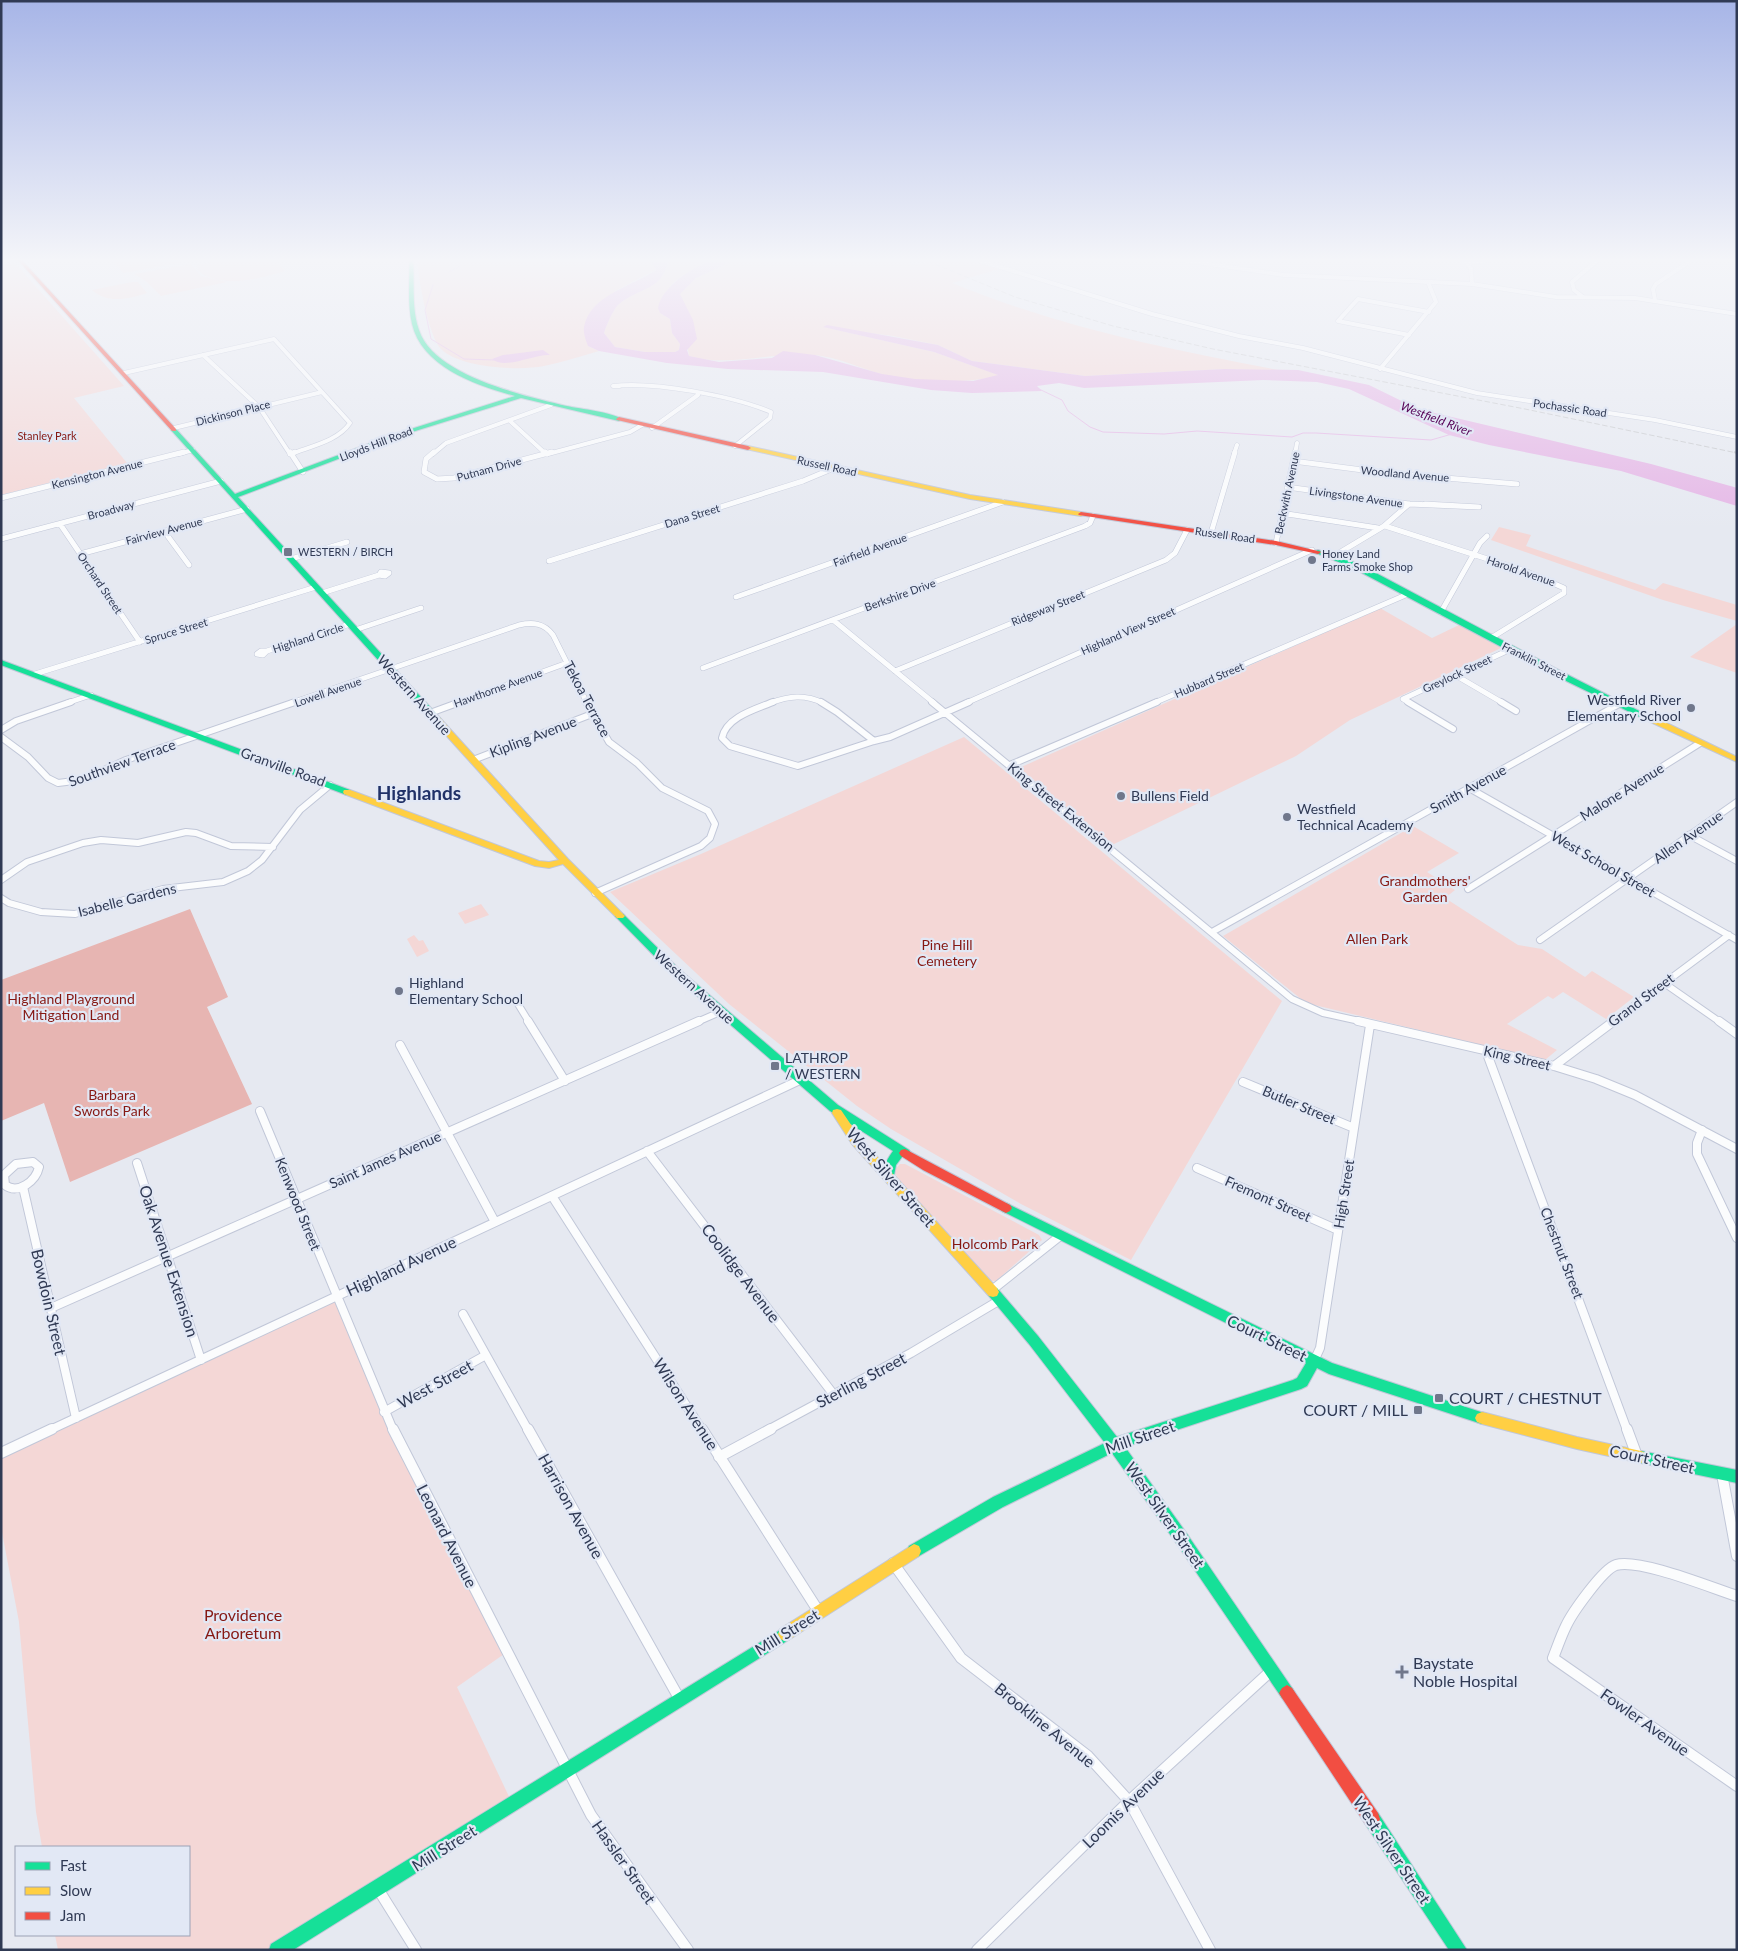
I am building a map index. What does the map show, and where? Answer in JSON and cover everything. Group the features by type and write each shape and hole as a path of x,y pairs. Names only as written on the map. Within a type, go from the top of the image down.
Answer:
{"main road":[{"name":"Western Avenue","path":"102,349 564,861 667,965 834,1108"},
{"name":"Russell Road","path":"427,349 445,364 519,397 551,405 834,468 1004,502 1276,543 1334,556"},
{"name":"Lloyds Hill Road","path":"235,496 408,431 519,397"},
{"name":"Franklin Street","path":"1334,556 1619,704 1737,760"},
{"name":"Granville Road","path":"1,662 538,864 549,866 564,861"},
{"name":"Court Street","path":"834,1108 927,1167 1060,1236 1314,1361 1358,1379 1470,1416 1637,1456 1737,1477"},
{"name":"West Silver Street","path":"834,1108 856,1141 992,1290 1040,1346 1116,1444 1272,1670 1458,1950"},
{"path":"889,1178 890,1164 901,1150"},
{"name":"Mill Street","path":"278,1950 567,1771 679,1698 819,1612 893,1562 998,1502 1116,1444 1296,1385 1302,1382 1314,1361"}],"street":[{"path":"124,373 229,349"},
{"path":"283,349 348,419 350,424 336,436 290,454"},
{"name":"Pochassic Road","path":"1307,349 1477,393 1655,420 1737,437"},
{"path":"1380,369 1396,349"},
{"path":"203,355 258,407 303,472"},
{"path":"620,386 660,387 698,394 771,412 770,418 735,446"},
{"name":"Dickinson Place","path":"174,428 322,392"},
{"path":"652,428 698,394"},
{"name":"Putnam Drive","path":"551,405 441,446 426,459 424,472 434,478 448,480 630,432 642,425"},
{"path":"510,420 546,454"},
{"name":"Beckwith Avenue","path":"1276,543 1297,443"},
{"path":"1211,533 1238,445"},
{"name":"Kensington Avenue","path":"1,498 193,450"},
{"name":"Woodland Avenue","path":"1293,461 1386,473 1517,484"},
{"name":"Dana Street","path":"548,561 803,481 834,468"},
{"name":"Broadway","path":"1,539 222,481"},
{"name":"Livingstone Avenue","path":"1287,487 1408,504 1425,504 1457,505 1479,507 1467,508 1425,504"},
{"name":"Fairfield Avenue","path":"736,597 1004,502"},
{"path":"1334,556 1378,528 1385,526 1403,512 1408,504"},
{"name":"Fairview Avenue","path":"80,554 247,509"},
{"path":"1282,513 1378,528"},
{"name":"Berkshire Drive","path":"703,668 1085,526 1090,524 1093,516"},
{"name":"Orchard Street","path":"60,524 140,642"},
{"path":"1385,526 1475,555"},
{"name":"Ridgeway Street","path":"895,671 1166,560 1175,554 1187,530"},
{"path":"164,531 189,565"},
{"path":"1441,612 1475,555 1480,543 1487,536"},
{"path":"291,559 346,542"},
{"name":"Highland View Street","path":"874,741 824,704 803,696 788,697 735,719 724,729 722,738 730,746 798,766 902,732 1312,550"},
{"name":"Harold Avenue","path":"1475,555 1526,571 1564,588 1564,593 1491,638"},
{"name":"Spruce Street","path":"35,674 319,590 379,575"},
{"name":"Hubbard Street","path":"1010,765 1408,594"},
{"name":"Highland Circle","path":"267,651 421,608"},
{"name":"King Street Extension","path":"833,620 1288,996"},
{"name":"Lowell Avenue","path":"200,736 392,671 519,625 533,622 541,624"},
{"name":"Tekoa Terrace","path":"541,624 551,632 592,714 613,746 635,761 659,786 708,811 714,820 716,828 710,838 695,850 595,893"},
{"name":"Greylock Street","path":"1453,729 1403,699 1511,649"},
{"name":"Hawthorne Avenue","path":"430,713 567,663"},
{"path":"1454,675 1516,711"},
{"path":"1,730 16,720 91,695"},
{"name":"Smith Avenue","path":"1212,932 1619,704"},
{"name":"Kipling Avenue","path":"473,760 592,714"},
{"name":"Southview Terrace","path":"1,737 28,757 48,778 62,784 82,780 119,762 200,736"},
{"name":"Malone Avenue","path":"1468,889 1700,743"},
{"name":"Isabelle Gardens","path":"1,898 19,906 50,914 84,913 170,888 223,882 248,871 273,847 300,810 330,785"},
{"name":"West School Street","path":"1469,788 1737,940"},
{"name":"Allen Avenue","path":"1540,940 1737,802"},
{"path":"1,880 27,862 83,843 101,840 138,843 186,832 200,834 227,845 273,847"},
{"path":"1689,835 1737,862"},
{"name":"Grand Street","path":"1554,1066 1729,936"},
{"path":"1664,983 1737,1034"},
{"name":"King Street","path":"1288,996 1312,1009 1370,1025 1554,1066 1596,1079 1635,1095 1737,1149"},
{"path":"518,1004 565,1081"},
{"name":"Saint James Avenue","path":"51,1308 720,1012"},
{"name":"High Street","path":"1314,1361 1320,1348 1370,1025"},
{"path":"400,1045 495,1222"},
{"name":"Chestnut Street","path":"1486,1051 1637,1456"},
{"name":"Highland Avenue","path":"1,1453 800,1080"},
{"name":"Butler Street","path":"1243,1082 1354,1128"},
{"name":"Kenwood Street","path":"260,1111 336,1296"},
{"path":"1702,1130 1697,1142 1697,1154 1737,1238"},
{"name":"Coolidge Avenue","path":"647,1151 834,1395"},
{"name":"Oak Avenue Extension","path":"137,1163 201,1360"},
{"name":"Fremont Street","path":"1197,1168 1338,1230"},
{"name":"Bowdoin Street","path":"23,1187 76,1418"},
{"name":"Wilson Avenue","path":"552,1196 819,1612"},
{"path":"992,1290 1060,1236"},
{"name":"Leonard Avenue","path":"336,1296 384,1412 567,1771"},
{"name":"Sterling Street","path":"719,1457 911,1353 1000,1300"},
{"name":"Harrison Avenue","path":"462,1314 679,1698"},
{"name":"West Street","path":"384,1412 486,1355"},
{"path":"1722,1474 1737,1556"},
{"name":"Brookline Avenue","path":"893,1562 961,1658 1088,1756 1129,1802 1210,1950"},
{"name":"Fowler Avenue","path":"1737,1596 1622,1564 1613,1566 1606,1571 1566,1625 1553,1658 1737,1786"},
{"name":"Loomis Avenue","path":"977,1950 1129,1802 1272,1670"},
{"name":"Hassler Street","path":"567,1771 591,1815 688,1950"},
{"path":"378,1888 416,1950"}],"green space":[{"name":"Stanley Park","path":"1,349 91,349 124,386 74,398 127,463 1,495"},
{"path":"441,349 595,349 599,351 544,366 520,368 475,364 450,355"},
{"path":"627,349 679,349 675,352 645,352"},
{"path":"688,349 921,349 999,375 974,380 923,380 881,374 840,360 815,355 783,355 736,360 705,359 689,356"},
{"path":"947,349 1171,349 1284,371 1225,369 1085,376 972,361"},
{"path":"1499,527 1531,535 1526,546 1655,590 1663,583 1737,605 1737,621 1663,600 1491,540"},
{"path":"1380,608 1432,638 1459,625 1501,648 1350,720 1296,756 1112,845 1019,768"},
{"path":"1737,624 1737,673 1690,657"},
{"name":"Pine Hill Cemetery","path":"964,737 1282,1001 1131,1260 1021,1204 891,1129 857,1106 729,1004 610,892 701,854"},
{"name":"Allen Park","path":"1413,826 1459,853 1427,872 1455,890 1445,898 1518,945 1542,949 1585,977 1592,971 1634,997 1606,1019 1563,992 1553,999 1548,996 1507,1024 1557,1050 1545,1060 1306,1003 1223,936"},
{"path":"481,904 489,915 465,924 458,913"},
{"path":"190,909 228,997 207,1007 252,1104 70,1182 44,1103 1,1121 1,980"},
{"path":"414,935 419,941 423,940 429,951 417,957 407,939"},
{"name":"Holcomb Park","path":"900,1164 905,1164 1039,1235 1042,1240 996,1281 991,1281 898,1179 894,1171"},
{"name":"Providence Arboretum","path":"337,1296 384,1412 507,1652 457,1687 513,1805 277,1950 58,1950 55,1936 190,1936 190,1846 42,1846 36,1812 19,1622 1,1527 1,1453"}],"water":[{"name":"Westfield River","path":"595,349 675,352 679,349 688,349 689,356 719,362 772,358 783,351 815,355 882,374 915,379 973,381 998,375 921,349 947,349 972,361 1085,376 1225,369 1298,370 1369,385 1418,409 1651,464 1734,487 1737,488 1737,506 1621,471 1489,445 1449,435 1349,389 1317,382 1263,380 1084,388 1059,383 1037,386 1042,391 972,393 931,390 823,372 728,369 667,363"},
{"path":"543,350 550,355 504,363 492,359 503,355"}],"waterway":[{"path":"448,349 464,359 494,360"},
{"name":"Westfield River","path":"1039,389 1062,400 1068,411 1090,427 1103,432 1164,434 1197,431 1292,437 1303,433 1316,433 1431,440 1452,434"}],"railway":[{"path":"1213,349 1525,409 1737,453 1734,452"}],"traffic: fast":[{"path":"428,349 435,357 456,371 482,383 541,402 619,419"},
{"path":"235,496 394,436 519,397"},
{"path":"174,430 437,720"},
{"path":"1318,552 1354,565 1561,675 1647,717"},
{"path":"1,662 347,792"},
{"path":"620,916 676,972 834,1108 905,1153"},
{"path":"889,1178 890,1164 901,1150"},
{"path":"1006,1208 1329,1368 1482,1418"},
{"path":"993,1292 1072,1388 1110,1438 1218,1590 1287,1693"},
{"path":"914,1551 998,1502 1116,1444 1296,1385 1302,1382 1314,1361"},
{"path":"1641,1457 1737,1477"},
{"path":"277,1950 785,1634"},
{"path":"1372,1819 1459,1950"}],"traffic: slow":[{"path":"748,448 970,497 1081,514"},
{"path":"1647,717 1737,760"},
{"path":"437,720 565,861 620,916"},
{"path":"347,792 538,864 549,865 565,861"},
{"path":"837,1113 856,1141 993,1292"},
{"path":"1482,1418 1577,1443 1641,1457"},
{"path":"785,1634 914,1551"}],"traffic: jam":[{"path":"101,349 174,430"},
{"path":"619,419 748,448"},
{"path":"1081,514 1276,543 1318,552"},
{"path":"905,1153 927,1167 1006,1208"},
{"path":"1287,1693 1372,1819"}],"place":[{"name":"WESTERN / BIRCH","path":"288,552"},
{"name":"Honey Land Farms Smoke Shop","path":"1312,560"},
{"name":"Westfield River Elementary School","path":"1691,708"},
{"name":"Bullens Field","path":"1121,796"},
{"name":"Westfield Technical Academy","path":"1287,817"},
{"name":"Highland Elementary School","path":"399,991"},
{"name":"LATHROP / WESTERN","path":"775,1066"},
{"name":"COURT / CHESTNUT","path":"1439,1398"},
{"name":"COURT / MILL","path":"1418,1410"},
{"name":"Baystate Noble Hospital","path":"1402,1672"}],"district":[{"name":"Highlands","path":"419,793"}],"park label":[{"name":"Grandmothers' Garden","path":"1425,890"},
{"name":"Highland Playground Mitigation Land","path":"71,1008"},
{"name":"Barbara Swords Park","path":"112,1104"}]}
